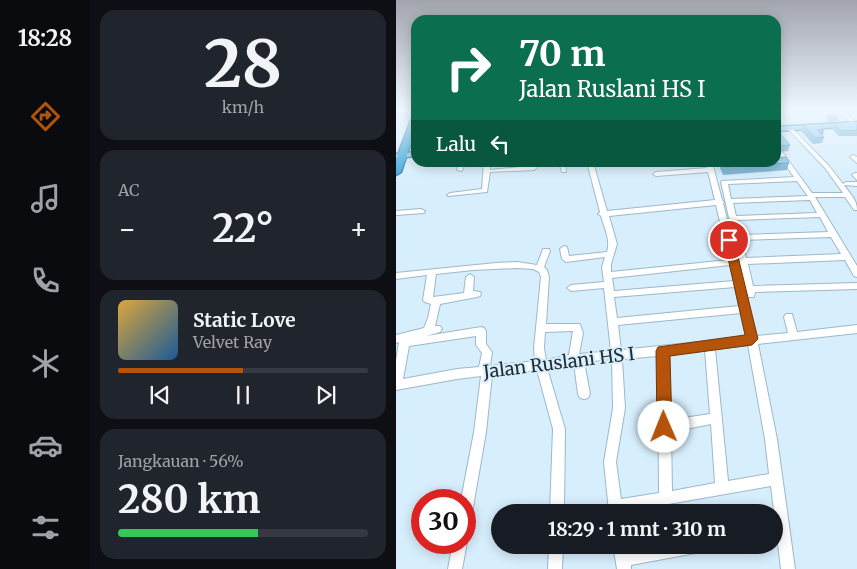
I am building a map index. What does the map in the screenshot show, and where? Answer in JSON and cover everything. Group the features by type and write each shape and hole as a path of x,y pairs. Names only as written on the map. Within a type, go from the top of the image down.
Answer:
{"highway":[{"path":"396,172 398,156 405,136"},
{"path":"398,156 407,136"}],"main road":[{"path":"398,156 411,155"}],"street":[{"path":"800,136 846,184 857,208"},
{"path":"815,151 852,194"},
{"path":"781,154 811,196 857,274"},
{"path":"450,195 484,195 487,167"},
{"path":"492,171 535,167"},
{"path":"591,167 602,214 613,244 606,261 617,355 619,408 610,462 615,504"},
{"path":"656,174 704,167"},
{"path":"711,167 732,218 737,238 735,262 750,292 857,286"},
{"path":"778,504 777,479 752,339 735,262 724,182 799,179"},
{"path":"846,184 857,184"},
{"path":"602,214 725,200 852,194"},
{"path":"396,213 421,211"},
{"path":"732,218 822,215"},
{"path":"737,238 833,234"},
{"path":"564,249 566,259 610,254"},
{"path":"546,251 540,268 544,277 541,365 559,429 558,504"},
{"path":"571,288 609,278 735,262 847,257"},
{"path":"396,276 488,266 540,268"},
{"path":"432,272 428,300 436,301 472,295 470,277"},
{"path":"616,294 739,284"},
{"path":"402,340 432,330 436,301"},
{"path":"612,322 745,309"},
{"path":"789,317 793,335"},
{"path":"541,328 576,327 578,334 575,358 584,394"},
{"name":"Jalan Ruslani HS I","path":"396,385 486,371 541,365 575,358 663,351 752,339 857,329"},
{"path":"402,340 480,331 481,344 487,352 486,371 479,440 470,489"},
{"path":"396,385 402,340"},
{"path":"710,345 722,487"},
{"path":"663,351 666,498"},
{"path":"664,427 716,418"},
{"path":"641,504 722,487 777,479"},
{"path":"783,548 788,569"},
{"path":"455,569 458,554"},
{"path":"555,569 556,554"},
{"path":"627,564 666,554"}],"building":[{"path":"781,136 782,136 790,145 781,146"},
{"path":"813,136 824,137 815,138"},
{"path":"786,157 789,163 781,164 781,158"}],"route":[{"path":"664,427 663,351 752,339 729,240"}]}
